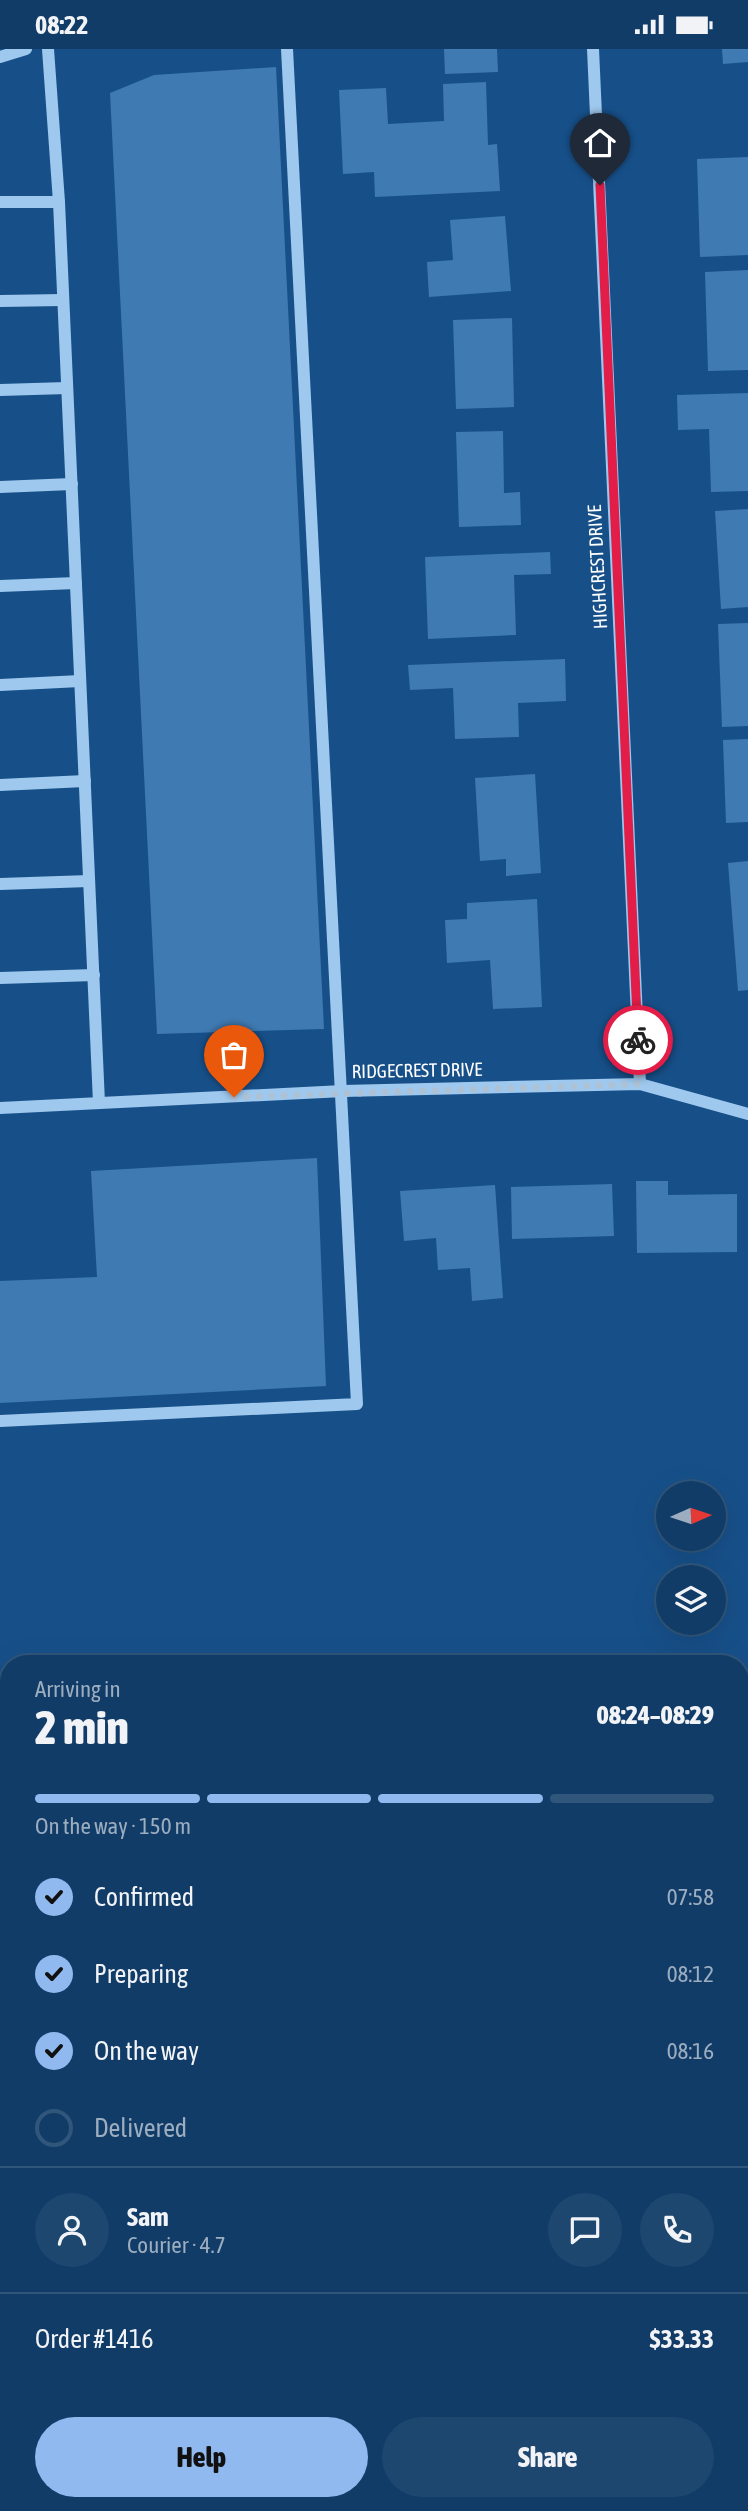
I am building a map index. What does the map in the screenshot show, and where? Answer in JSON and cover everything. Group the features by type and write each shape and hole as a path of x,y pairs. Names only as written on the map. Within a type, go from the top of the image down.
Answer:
{"street":[{"path":"0,57 26,49"},
{"path":"48,49 59,202 99,1103"},
{"path":"0,1421 357,1404 343,1091 287,49"},
{"name":"HIGHCREST DRIVE","path":"593,49 640,1084"},
{"path":"0,202 59,202"},
{"path":"0,301 63,300"},
{"path":"0,390 67,388"},
{"path":"0,487 72,484"},
{"path":"0,586 76,583"},
{"path":"0,685 80,681"},
{"path":"0,785 85,781"},
{"path":"0,884 89,881"},
{"path":"0,978 94,975"},
{"name":"RIDGECREST DRIVE","path":"0,1108 343,1091 640,1084 748,1115"}],"building":[{"path":"444,49 497,49 498,72 445,74"},
{"path":"722,49 748,49 748,62 723,64"},
{"path":"276,67 324,1029 157,1034 110,93 154,75"},
{"path":"486,82 488,145 497,144 500,191 375,197 374,172 343,174 339,90 386,88 388,124 444,121 443,84"},
{"path":"748,157 748,255 700,257 697,159"},
{"path":"505,216 511,291 429,297 427,262 453,260 450,220"},
{"path":"748,270 748,370 708,371 705,272"},
{"path":"512,318 514,407 456,409 453,320"},
{"path":"748,393 748,491 711,492 709,429 678,430 677,395"},
{"path":"503,431 504,493 520,492 521,525 459,527 456,432"},
{"path":"748,509 748,607 721,609 715,511"},
{"path":"550,552 551,574 514,575 516,635 428,639 425,557"},
{"path":"748,623 748,726 722,727 718,624"},
{"path":"565,659 566,701 518,703 519,737 455,739 453,688 410,690 408,665"},
{"path":"748,739 748,822 726,823 723,740"},
{"path":"535,774 541,873 506,876 506,859 480,861 475,778"},
{"path":"748,861 748,990 738,991 728,863"},
{"path":"537,899 542,1007 493,1009 490,960 447,963 445,920 467,919 467,903"},
{"path":"317,1158 326,1386 0,1403 0,1281 97,1277 91,1171"},
{"path":"636,1181 668,1181 668,1195 737,1194 737,1252 637,1253"},
{"path":"612,1184 614,1236 512,1239 511,1187"},
{"path":"495,1185 503,1298 472,1301 470,1268 438,1270 436,1238 404,1241 400,1191"}],"way so far":[{"path":"234,1097 343,1091 640,1084 638,1040"}],"route":[{"path":"600,185 638,1040"}]}
